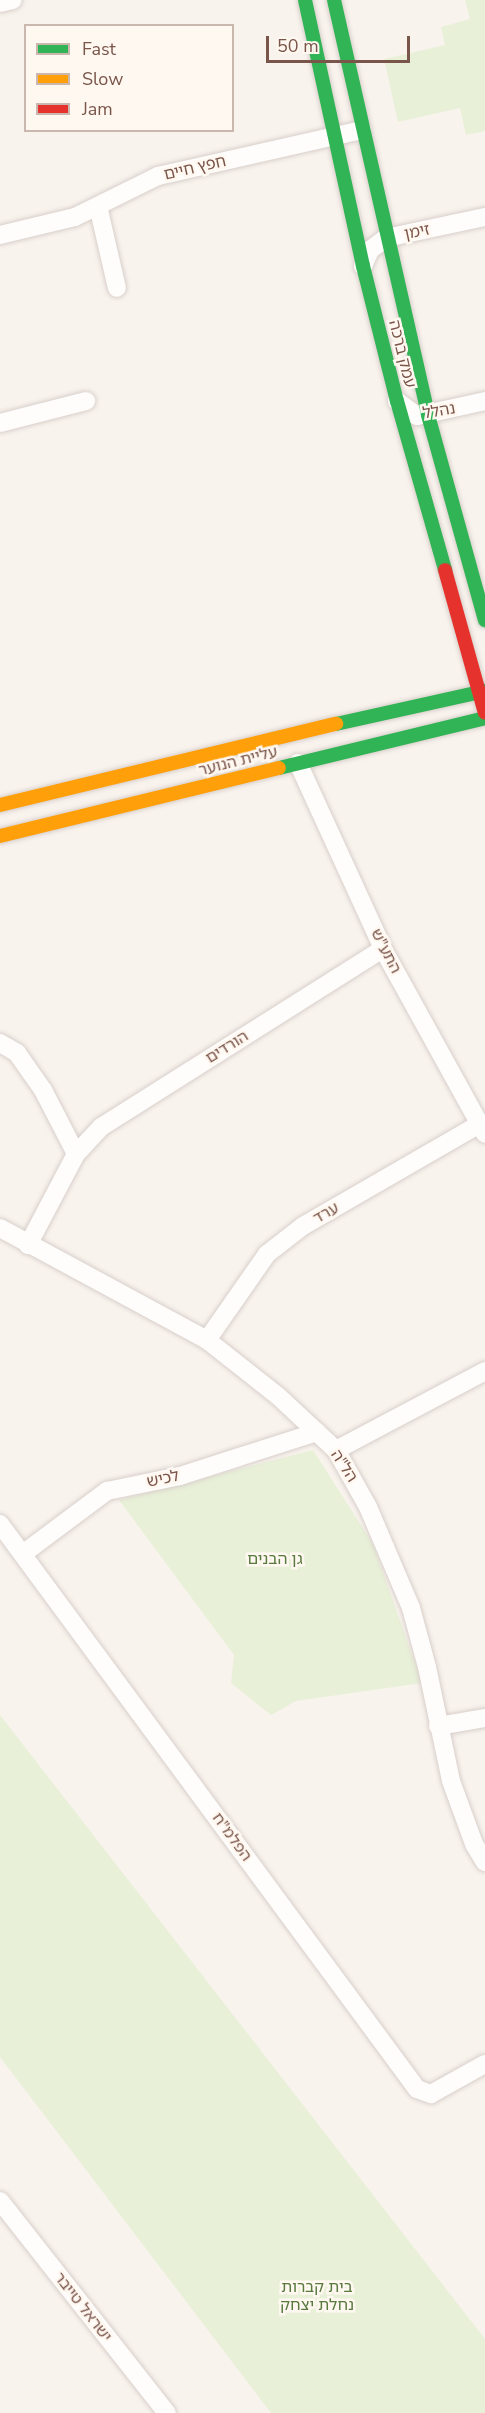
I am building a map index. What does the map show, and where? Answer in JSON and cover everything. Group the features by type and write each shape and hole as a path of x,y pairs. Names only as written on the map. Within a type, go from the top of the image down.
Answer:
{"street":[{"path":"0,3 13,0"},
{"name":"עמק ברכה","path":"305,0 363,266 397,401 482,691 485,713"},
{"name":"עמק ברכה","path":"334,0 386,238 428,415 485,620"},
{"name":"חפץ חיים","path":"0,235 75,217 158,176 363,130"},
{"path":"98,206 117,288"},
{"name":"זימן","path":"363,266 370,250 386,238 485,217"},
{"path":"0,423 86,400"},
{"name":"נהלל","path":"397,401 417,416 485,401"},
{"name":"עליית הנוער","path":"0,806 269,739 482,691"},
{"name":"עליית הנוער","path":"0,836 485,718"},
{"name":"התע\"ש","path":"298,763 383,949 482,1129"},
{"name":"הורדים","path":"28,1245 76,1154 101,1127 383,949"},
{"path":"0,1043 17,1053 43,1090 76,1154"},
{"name":"ערד","path":"207,1340 267,1254 303,1226 482,1129"},
{"name":"הל\"ה","path":"0,1228 207,1340 278,1396 336,1450 368,1506 411,1608 427,1667 451,1781 474,1844 485,1862"},
{"path":"336,1450 485,1371"},
{"name":"לכיש","path":"24,1553 107,1491 180,1476 317,1432"},
{"name":"הפלמ\"ח","path":"0,1524 24,1553 417,2089 431,2094 485,2064"},
{"path":"438,1726 485,1718"},
{"name":"ישראל טייבר","path":"0,2201 167,2413"},
{"path":"0,2220 25,2233"}],"green space":[{"path":"465,0 485,0 485,131 466,135 460,108 398,122 384,59 445,45 441,27 470,19"},
{"name":"גן הבנים","path":"313,1450 373,1544 422,1683 296,1701 271,1715 231,1683 234,1655 119,1500"},
{"name":"בית קברות נחלת יצחק","path":"0,1715 485,2339 485,2413 271,2413 0,2057"}],"traffic: fast":[{"path":"305,0 363,266 397,401 445,570"},
{"path":"334,0 428,415 485,620"},
{"path":"336,724 485,691"},
{"path":"279,768 485,718"}],"traffic: slow":[{"path":"0,805 336,724"},
{"path":"0,836 279,768"}],"traffic: jam":[{"path":"445,570 485,713"}]}
